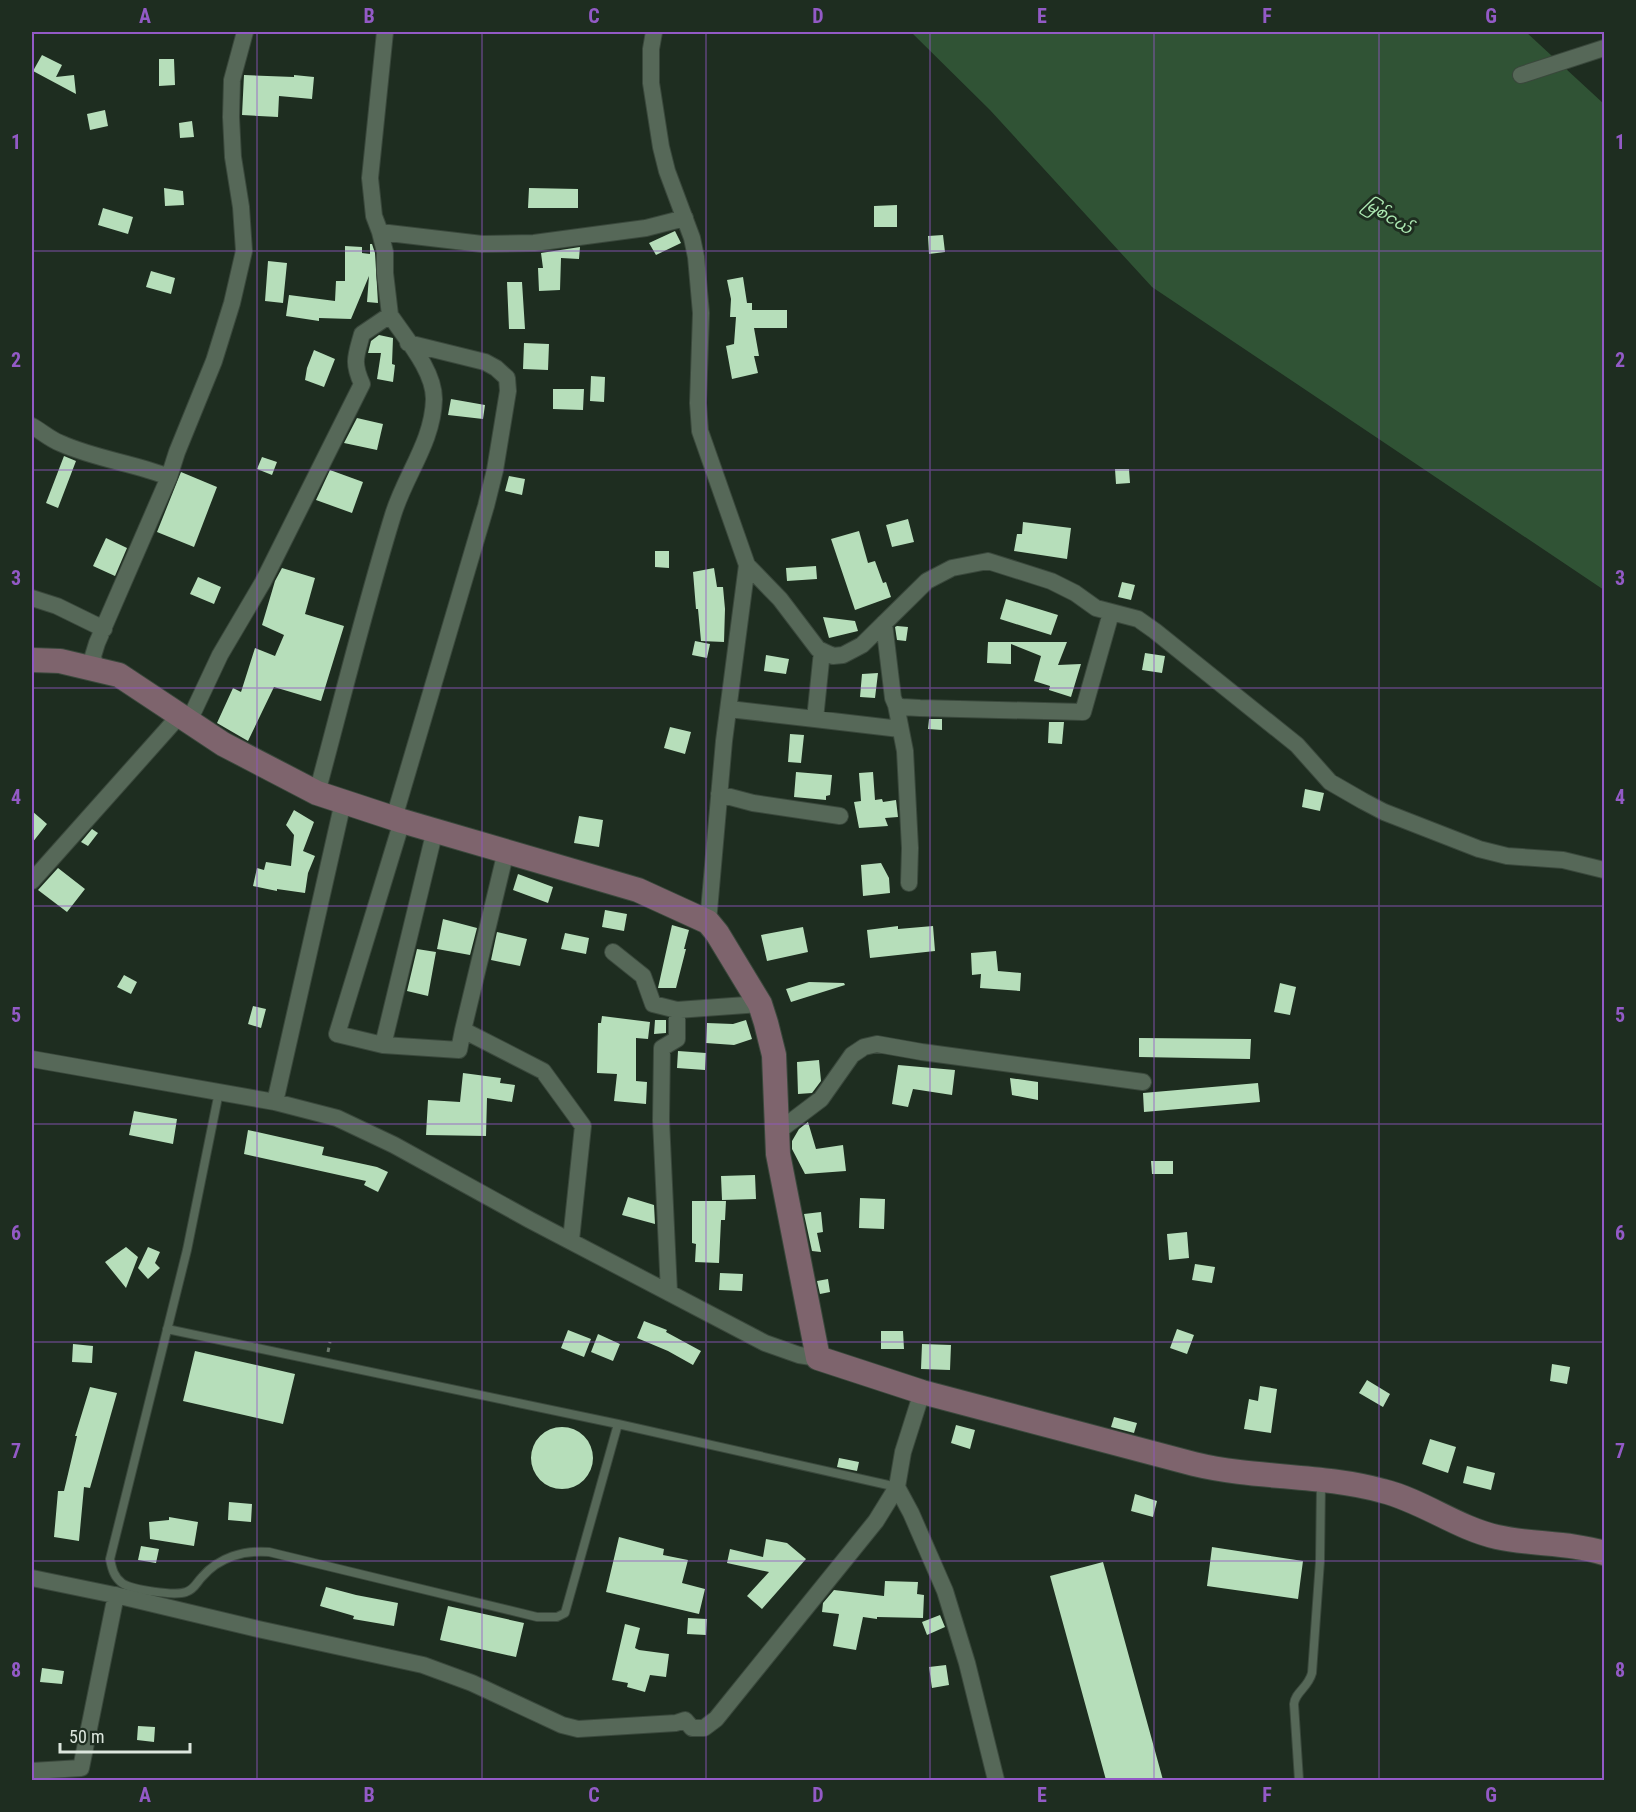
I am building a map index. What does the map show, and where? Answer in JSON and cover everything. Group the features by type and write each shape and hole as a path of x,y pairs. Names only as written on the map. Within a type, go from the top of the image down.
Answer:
{"street":[{"path":"96,670 93,657 170,477 177,452 214,361 232,303 244,251 241,207 233,157 232,80 245,32"},
{"path":"317,793 394,512 428,437 434,399 431,378 390,315 385,252 374,216 370,178 385,32"},
{"path":"654,32 651,49 651,83 655,116 667,171 694,247 699,286 701,313 698,403 700,431 747,565 780,599 818,649 833,656 843,655 862,645 927,581 952,568 988,561 1051,581 1075,593 1096,608 1138,619 1297,745 1330,782 1384,812 1479,849 1507,856 1563,860 1605,870"},
{"path":"1521,75 1605,48"},
{"path":"380,232 482,244 534,243 646,228 685,218"},
{"path":"32,881 185,718 263,582 362,384 355,369 356,354 362,334 390,315"},
{"path":"408,343 485,362 507,378 508,391 495,470 486,506 337,1034 384,1045 459,1050 506,851"},
{"path":"32,426 58,442 81,451 170,477"},
{"path":"708,922 719,794 747,565"},
{"path":"32,598 57,606 104,629"},
{"path":"897,705 920,708 1083,712 1111,613"},
{"path":"884,623 892,698 897,705 905,751 910,849 909,883"},
{"path":"815,719 822,651"},
{"path":"32,660 60,661 119,675 223,744 317,793 638,891 708,922 717,933 759,1004 766,1023 774,1055 776,1133 783,1182 818,1358"},
{"path":"729,709 900,729"},
{"path":"719,794 753,803 840,816"},
{"path":"275,1102 343,802"},
{"path":"384,1045 435,830"},
{"path":"613,952 643,976 653,1004 677,1010 759,1004"},
{"path":"669,1292 661,1120 662,1048 677,1040 677,1010"},
{"path":"463,1030 543,1071 583,1126 571,1240"},
{"path":"776,1133 821,1100 852,1055 864,1047 877,1044 1143,1082"},
{"path":"32,1059 275,1102 337,1118 765,1343 799,1355 818,1358 922,1392 1220,1470 1321,1480 1383,1490 1486,1535 1514,1541 1586,1547 1605,1553"},
{"path":"32,1578 435,1668 562,1725 578,1729 676,1723 685,1720 692,1728 704,1728 716,1719 876,1521 897,1487 903,1452 922,1392"},
{"path":"897,1487 912,1513 945,1591 967,1663 996,1780"},
{"path":"32,1771 81,1768 116,1595"}],"lane":[{"path":"219,1092 187,1250 110,1559 116,1576 126,1586 171,1594 186,1592 196,1586 212,1567 236,1554 254,1551 269,1552 537,1617 557,1617 565,1613 618,1424"},
{"path":"167,1329 618,1424 897,1487"},
{"path":"1299,1780 1294,1704 1298,1694 1308,1685 1312,1673 1320,1561 1321,1480"}],"water":[{"name":"မြစ်ငယ်","path":"911,32 1526,32 1604,104 1604,590 1152,287 990,110"}],"building":[{"path":"42,55 62,65 56,77 74,75 76,94 33,71"},
{"path":"159,59 174,59 175,85 159,86"},
{"path":"244,75 314,77 312,99 279,96 278,117 242,115"},
{"path":"105,110 108,126 90,130 87,114"},
{"path":"192,121 194,137 180,138 179,123"},
{"path":"164,188 183,191 184,205 165,206"},
{"path":"529,188 578,189 578,208 528,208"},
{"path":"897,205 897,227 874,227 874,206"},
{"path":"103,208 133,217 128,234 98,225"},
{"path":"675,231 681,243 656,255 649,243"},
{"path":"943,235 945,252 929,254 928,236"},
{"path":"370,244 375,253 378,303 367,302 369,276 351,319 319,318 319,321 286,316 289,295 335,301 336,281 345,281 345,246 362,247 362,253 370,254"},
{"path":"580,247 579,259 561,258 560,290 539,291 538,268 543,268 541,253"},
{"path":"268,261 287,263 283,303 265,301"},
{"path":"151,271 175,278 171,294 146,287"},
{"path":"743,277 747,303 752,303 752,310 787,310 787,328 754,328 759,356 754,356 758,373 732,379 726,346 734,344 736,317 730,317 731,299 727,280"},
{"path":"507,282 522,282 525,329 509,329"},
{"path":"379,335 393,338 392,364 395,365 393,382 377,379 381,353 368,353 371,341"},
{"path":"524,343 549,344 548,370 523,369"},
{"path":"314,350 335,359 324,387 305,380"},
{"path":"591,376 605,377 604,402 590,401"},
{"path":"553,389 584,389 583,410 553,409"},
{"path":"451,399 485,405 483,419 448,415"},
{"path":"357,418 383,424 377,450 344,443"},
{"path":"64,456 76,461 58,508 46,503"},
{"path":"262,457 277,462 272,475 257,469"},
{"path":"1115,469 1129,469 1130,483 1116,484"},
{"path":"330,470 363,482 352,513 316,500"},
{"path":"181,472 217,487 194,547 157,532"},
{"path":"509,476 525,479 522,495 505,491"},
{"path":"908,519 914,542 892,547 886,525"},
{"path":"1023,522 1071,528 1067,559 1014,551 1017,534 1022,534"},
{"path":"859,531 868,563 875,561 891,597 855,610 831,539"},
{"path":"106,538 127,548 115,576 93,566"},
{"path":"655,551 669,551 669,568 655,567"},
{"path":"816,566 817,579 787,581 786,568"},
{"path":"282,568 315,578 305,614 344,626 321,701 274,687 248,741 217,723 233,688 241,692 255,648 275,656 284,635 262,625 275,581"},
{"path":"714,568 717,587 723,587 724,642 701,641 698,609 696,609 693,572"},
{"path":"198,577 221,587 214,604 190,594"},
{"path":"1122,582 1135,585 1131,600 1118,597"},
{"path":"1006,599 1058,615 1051,635 1000,619"},
{"path":"823,617 855,621 858,631 829,638"},
{"path":"895,627 908,627 906,641 897,640"},
{"path":"695,641 710,644 707,658 692,655"},
{"path":"988,642 1067,642 1058,665 1081,664 1071,697 1049,690 1050,686 1034,681 1041,656 1011,644 1011,664 987,663"},
{"path":"1145,653 1165,656 1162,673 1142,670"},
{"path":"766,655 789,659 786,674 764,671"},
{"path":"878,673 875,698 860,697 862,674"},
{"path":"929,719 942,719 942,730 928,729"},
{"path":"1049,722 1064,722 1062,744 1048,743"},
{"path":"670,727 691,732 685,754 664,748"},
{"path":"790,734 804,735 801,763 788,762"},
{"path":"796,772 832,775 830,795 826,796 826,800 794,797"},
{"path":"873,772 875,800 882,799 883,802 896,800 898,817 885,818 888,826 859,828 854,802 861,801 859,773"},
{"path":"1305,789 1324,793 1320,811 1302,807"},
{"path":"294,810 314,822 303,851 315,856 308,873 305,893 253,886 257,868 264,870 266,862 291,866 294,835 286,825"},
{"path":"32,811 47,824 32,843"},
{"path":"579,816 603,820 599,847 574,843"},
{"path":"92,829 98,833 88,846 81,842"},
{"path":"881,863 889,878 890,893 863,896 861,865"},
{"path":"58,868 85,889 67,912 38,890"},
{"path":"518,874 553,887 548,903 513,890"},
{"path":"605,910 627,914 624,931 602,927"},
{"path":"443,919 477,928 470,955 437,949"},
{"path":"672,925 689,930 684,949 686,949 676,988 658,988"},
{"path":"898,926 898,929 933,926 935,951 870,958 867,930"},
{"path":"803,927 808,952 767,961 761,935"},
{"path":"497,932 527,939 520,966 491,960"},
{"path":"565,933 589,938 586,954 561,949"},
{"path":"417,949 436,952 428,996 407,991"},
{"path":"996,951 998,971 1021,973 1020,991 980,988 981,974 972,975 971,953"},
{"path":"124,975 137,982 131,994 117,987"},
{"path":"809,982 844,983 845,985 791,1002 786,989"},
{"path":"1280,983 1296,987 1290,1015 1274,1012"},
{"path":"253,1006 266,1009 261,1028 248,1024"},
{"path":"602,1016 650,1022 648,1039 636,1038 636,1081 647,1082 646,1104 614,1101 617,1074 597,1073 598,1023 601,1023"},
{"path":"655,1020 666,1020 666,1033 654,1034"},
{"path":"746,1020 752,1039 734,1045 706,1043 707,1023 733,1024"},
{"path":"1139,1038 1251,1039 1250,1059 1139,1057"},
{"path":"678,1051 706,1053 705,1070 677,1068"},
{"path":"819,1060 821,1081 812,1093 798,1094 797,1062"},
{"path":"898,1065 955,1070 952,1095 913,1089 908,1107 892,1104"},
{"path":"463,1073 501,1078 500,1083 515,1085 512,1102 487,1098 486,1136 426,1135 428,1100 460,1102"},
{"path":"1010,1078 1038,1082 1038,1100 1012,1095"},
{"path":"1258,1083 1260,1102 1144,1112 1143,1093"},
{"path":"134,1111 177,1119 173,1144 129,1135"},
{"path":"808,1122 816,1149 843,1145 846,1171 805,1174 792,1149 792,1141 799,1129"},
{"path":"248,1130 324,1147 322,1155 377,1167 388,1172 378,1192 364,1185 366,1181 244,1154"},
{"path":"1151,1161 1173,1161 1173,1174 1152,1174"},
{"path":"755,1175 756,1199 722,1200 721,1176"},
{"path":"628,1197 654,1205 655,1224 622,1215"},
{"path":"860,1198 885,1199 884,1229 859,1228"},
{"path":"692,1201 726,1201 725,1220 721,1220 719,1263 695,1262 696,1244 692,1243"},
{"path":"821,1212 823,1232 817,1233 821,1252 812,1251 804,1214"},
{"path":"1187,1232 1189,1258 1169,1260 1167,1234"},
{"path":"126,1247 138,1257 126,1288 105,1262"},
{"path":"148,1247 160,1252 155,1263 160,1268 148,1279 138,1268"},
{"path":"1195,1264 1215,1267 1212,1283 1192,1280"},
{"path":"720,1273 743,1274 742,1291 719,1290"},
{"path":"828,1279 830,1292 820,1294 817,1281"},
{"path":"644,1321 667,1330 666,1332 701,1351 693,1365 637,1338"},
{"path":"1177,1329 1194,1335 1187,1354 1170,1348"},
{"path":"568,1330 591,1339 584,1357 561,1348"},
{"path":"881,1331 903,1331 904,1349 881,1349"},
{"path":"598,1334 620,1344 613,1361 591,1352"},
{"path":"73,1344 93,1346 92,1363 72,1362"},
{"path":"922,1344 951,1345 950,1370 921,1369"},
{"path":"195,1351 295,1374 283,1424 183,1401"},
{"path":"1552,1364 1570,1367 1567,1384 1550,1381"},
{"path":"1367,1380 1390,1394 1383,1407 1359,1393"},
{"path":"1260,1386 1277,1389 1271,1433 1244,1429 1249,1399 1258,1401"},
{"path":"90,1387 117,1393 90,1488 84,1487 79,1541 54,1537 58,1491 64,1491 77,1436 75,1436"},
{"path":"1114,1417 1137,1423 1134,1433 1111,1427"},
{"path":"956,1425 975,1430 970,1449 951,1443"},
{"path":"556,1427 568,1427 584,1436 591,1446 593,1458 591,1470 584,1480 568,1489 556,1489 545,1484 536,1475 531,1464 531,1452 536,1441 545,1432"},
{"path":"1430,1439 1456,1447 1448,1473 1422,1464"},
{"path":"839,1458 859,1462 857,1471 837,1467"},
{"path":"1467,1466 1495,1473 1491,1490 1463,1483"},
{"path":"1135,1494 1157,1501 1153,1517 1131,1511"},
{"path":"229,1502 252,1504 251,1522 228,1520"},
{"path":"169,1517 198,1522 194,1546 150,1539 149,1522 169,1520"},
{"path":"619,1537 664,1549 663,1555 688,1560 682,1583 705,1589 699,1614 606,1592"},
{"path":"766,1539 787,1543 806,1559 762,1609 747,1596 769,1572 727,1563 730,1549 763,1557"},
{"path":"141,1546 159,1549 156,1563 138,1560"},
{"path":"1212,1547 1303,1561 1298,1599 1207,1586"},
{"path":"1103,1562 1163,1780 1106,1780 1050,1576"},
{"path":"885,1581 918,1582 917,1594 924,1595 923,1618 863,1617 856,1650 833,1646 839,1614 822,1612 823,1603 834,1590 884,1596"},
{"path":"326,1587 398,1603 394,1626 353,1619 354,1616 320,1606"},
{"path":"448,1606 524,1623 516,1657 440,1640"},
{"path":"940,1615 945,1627 927,1635 922,1622"},
{"path":"688,1618 707,1619 706,1635 687,1634"},
{"path":"625,1624 640,1628 635,1648 669,1654 666,1677 650,1675 645,1692 627,1687 628,1683 612,1680"},
{"path":"946,1665 949,1685 932,1688 929,1667"},
{"path":"42,1668 64,1671 62,1684 40,1682"},
{"path":"138,1726 155,1727 154,1742 137,1740"}]}
